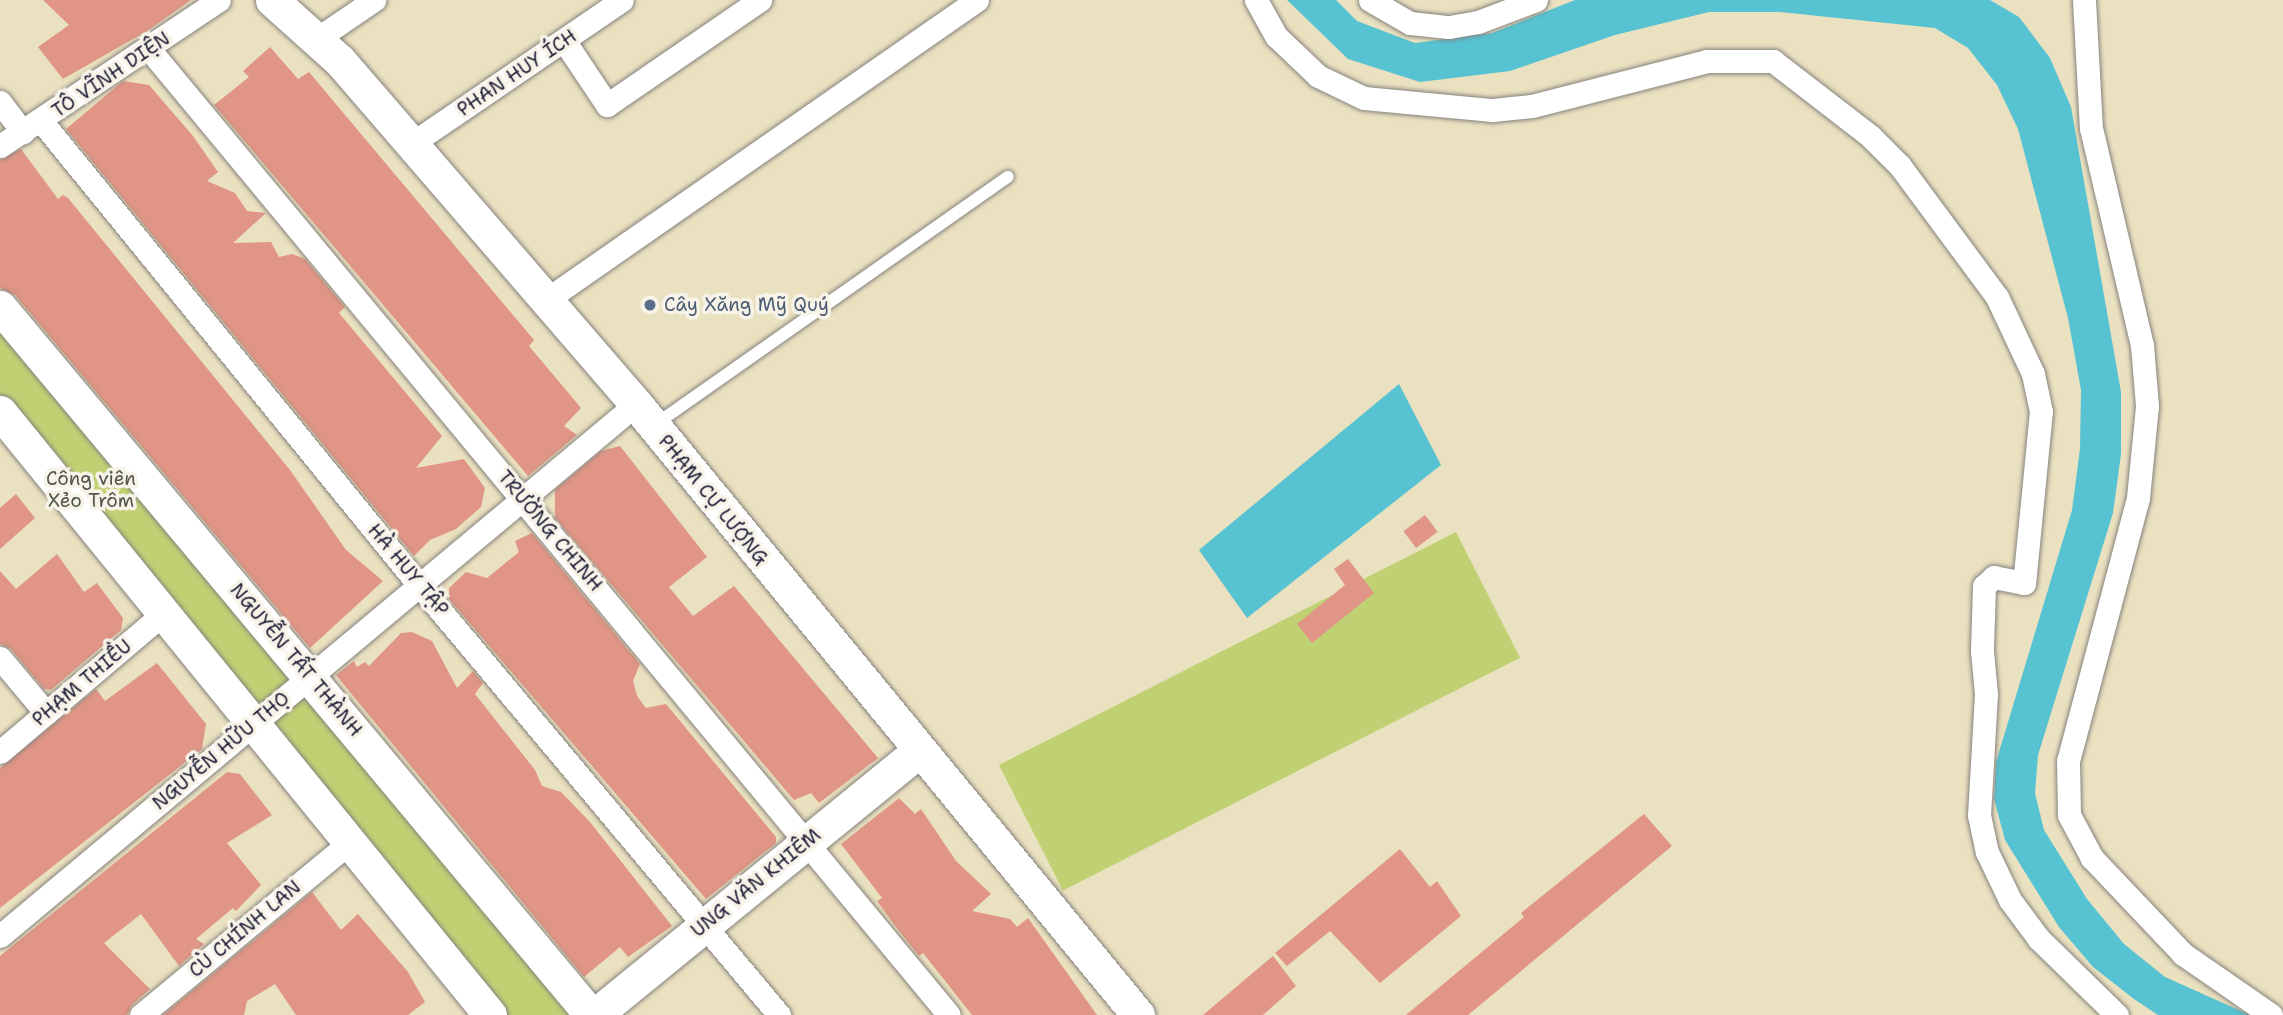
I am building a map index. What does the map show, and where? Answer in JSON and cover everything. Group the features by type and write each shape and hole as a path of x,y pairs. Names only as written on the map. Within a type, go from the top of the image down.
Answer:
{"street":[{"name":"TÔ VĨNH DIỆN","path":"0,146 219,0"},
{"name":"PHẠM CỰ LƯỢNG","path":"272,0 318,38 546,300 644,415 917,752 1138,1015"},
{"path":"318,38 374,0"},
{"name":"PHAN HUY ÍCH","path":"411,144 565,42 622,0"},
{"path":"565,42 607,105 760,0"},
{"path":"546,300 977,0"},
{"path":"1256,0 1276,36 1318,76 1364,98 1492,110 1532,106 1707,61 1773,61 1870,136 1908,175 1997,297 2034,374 2042,411 2024,583 1994,578 1984,586 1986,694 1979,815 1987,852 2010,900 2039,939 2117,1015"},
{"path":"1370,0 1410,23 1449,27 1478,22 1536,0"},
{"path":"2084,0 2091,128 2142,345 2147,406 2138,498 2068,761 2069,814 2092,858 2183,954 2271,1015"},
{"name":"TRƯỜNG CHINH","path":"149,49 949,1015"},
{"name":"HÀ HUY TẬP","path":"0,102 32,127 705,923 779,1015"},
{"name":"NGUYỄN TẤT THÀNH","path":"0,307 593,1015"},
{"path":"0,412 490,1015"},
{"name":"NGUYỄN HỮU THỌ","path":"0,936 524,500 644,415"},
{"name":"PHẠM THIỀU","path":"0,752 164,613"},
{"path":"0,658 46,713"},
{"name":"UNG VĂN KHIÊM","path":"593,1015 917,752"},
{"name":"CÙ CHÍNH LAN","path":"141,1015 350,842"}],"lane":[{"path":"644,415 1008,177"}],"green space":[{"name":"Công viên Xẻo Trôm","path":"0,325 574,1015 481,1015 0,437"},
{"path":"1456,532 1520,658 1063,891 999,765"}],"water":[{"path":"1287,0 1336,0 1357,21 1415,43 1492,33 1575,0 1990,0 2019,17 2050,58 2071,107 2121,392 2121,454 2113,513 2038,755 2035,793 2044,830 2087,899 2124,944 2165,977 2250,1015 2158,1015 2134,999 2093,967 2059,927 2005,840 1994,799 1996,762 2072,510 2080,449 2081,390 2068,318 2018,129 1997,85 1968,48 1935,28 1780,12 1709,12 1615,35 1510,71 1420,82 1348,59"},
{"path":"1399,384 1441,465 1247,618 1199,550"}],"building":[{"path":"43,0 191,0 147,31 63,79 38,47 69,25"},
{"path":"270,47 298,79 309,72 534,340 529,346 581,408 564,426 577,435 528,476 214,105 249,77 243,71"},
{"path":"123,81 149,85 193,136 218,172 207,181 235,193 247,211 266,213 233,243 271,242 279,257 292,254 305,259 345,307 339,313 442,436 416,468 464,459 485,488 481,507 456,529 430,540 414,556 66,129"},
{"path":"21,149 58,199 63,195 68,198 290,470 346,550 383,581 310,648 15,295 0,288 0,160"},
{"path":"620,446 707,557 669,587 693,616 734,586 878,758 819,803 811,793 794,800 555,518 555,490 601,451"},
{"path":"16,494 35,518 0,549 0,508"},
{"path":"1425,515 1438,532 1416,548 1403,531"},
{"path":"532,533 640,664 633,681 637,696 646,708 666,704 776,837 776,843 706,899 449,599 449,588 466,572 487,578 519,552 515,541"},
{"path":"57,554 84,592 97,583 123,618 121,630 51,690 44,689 11,649 0,644 0,571 16,589"},
{"path":"1348,559 1374,593 1312,643 1297,624 1345,585 1334,569"},
{"path":"412,632 432,641 457,688 473,671 483,683 475,694 535,770 542,786 561,792 590,822 672,926 628,957 620,947 584,977 336,675 354,661 357,667 365,662 369,666 401,633"},
{"path":"157,663 206,724 202,749 0,908 0,768 96,689 105,701"},
{"path":"227,772 240,774 272,815 227,843 261,885 236,911 233,908 196,939 204,944 179,966 141,914 104,943 150,989 132,1005 127,1015 0,1015 0,956"},
{"path":"899,798 915,814 921,809 956,861 991,894 972,911 1010,919 1017,927 1028,918 1097,1015 972,1015 923,953 919,956 896,927 877,901 882,898 841,844"},
{"path":"1644,814 1672,846 1468,1015 1406,1015 1524,917 1521,913"},
{"path":"1400,849 1430,887 1437,881 1461,916 1380,983 1330,931 1287,966 1275,953"},
{"path":"312,892 341,930 358,914 408,972 425,1002 408,1015 296,1015 275,984 247,1001 244,1015 163,1015"},
{"path":"1273,956 1296,986 1263,1015 1203,1015"}],"place":[{"name":"Cây Xăng Mỹ Quý","path":"650,305"}]}
